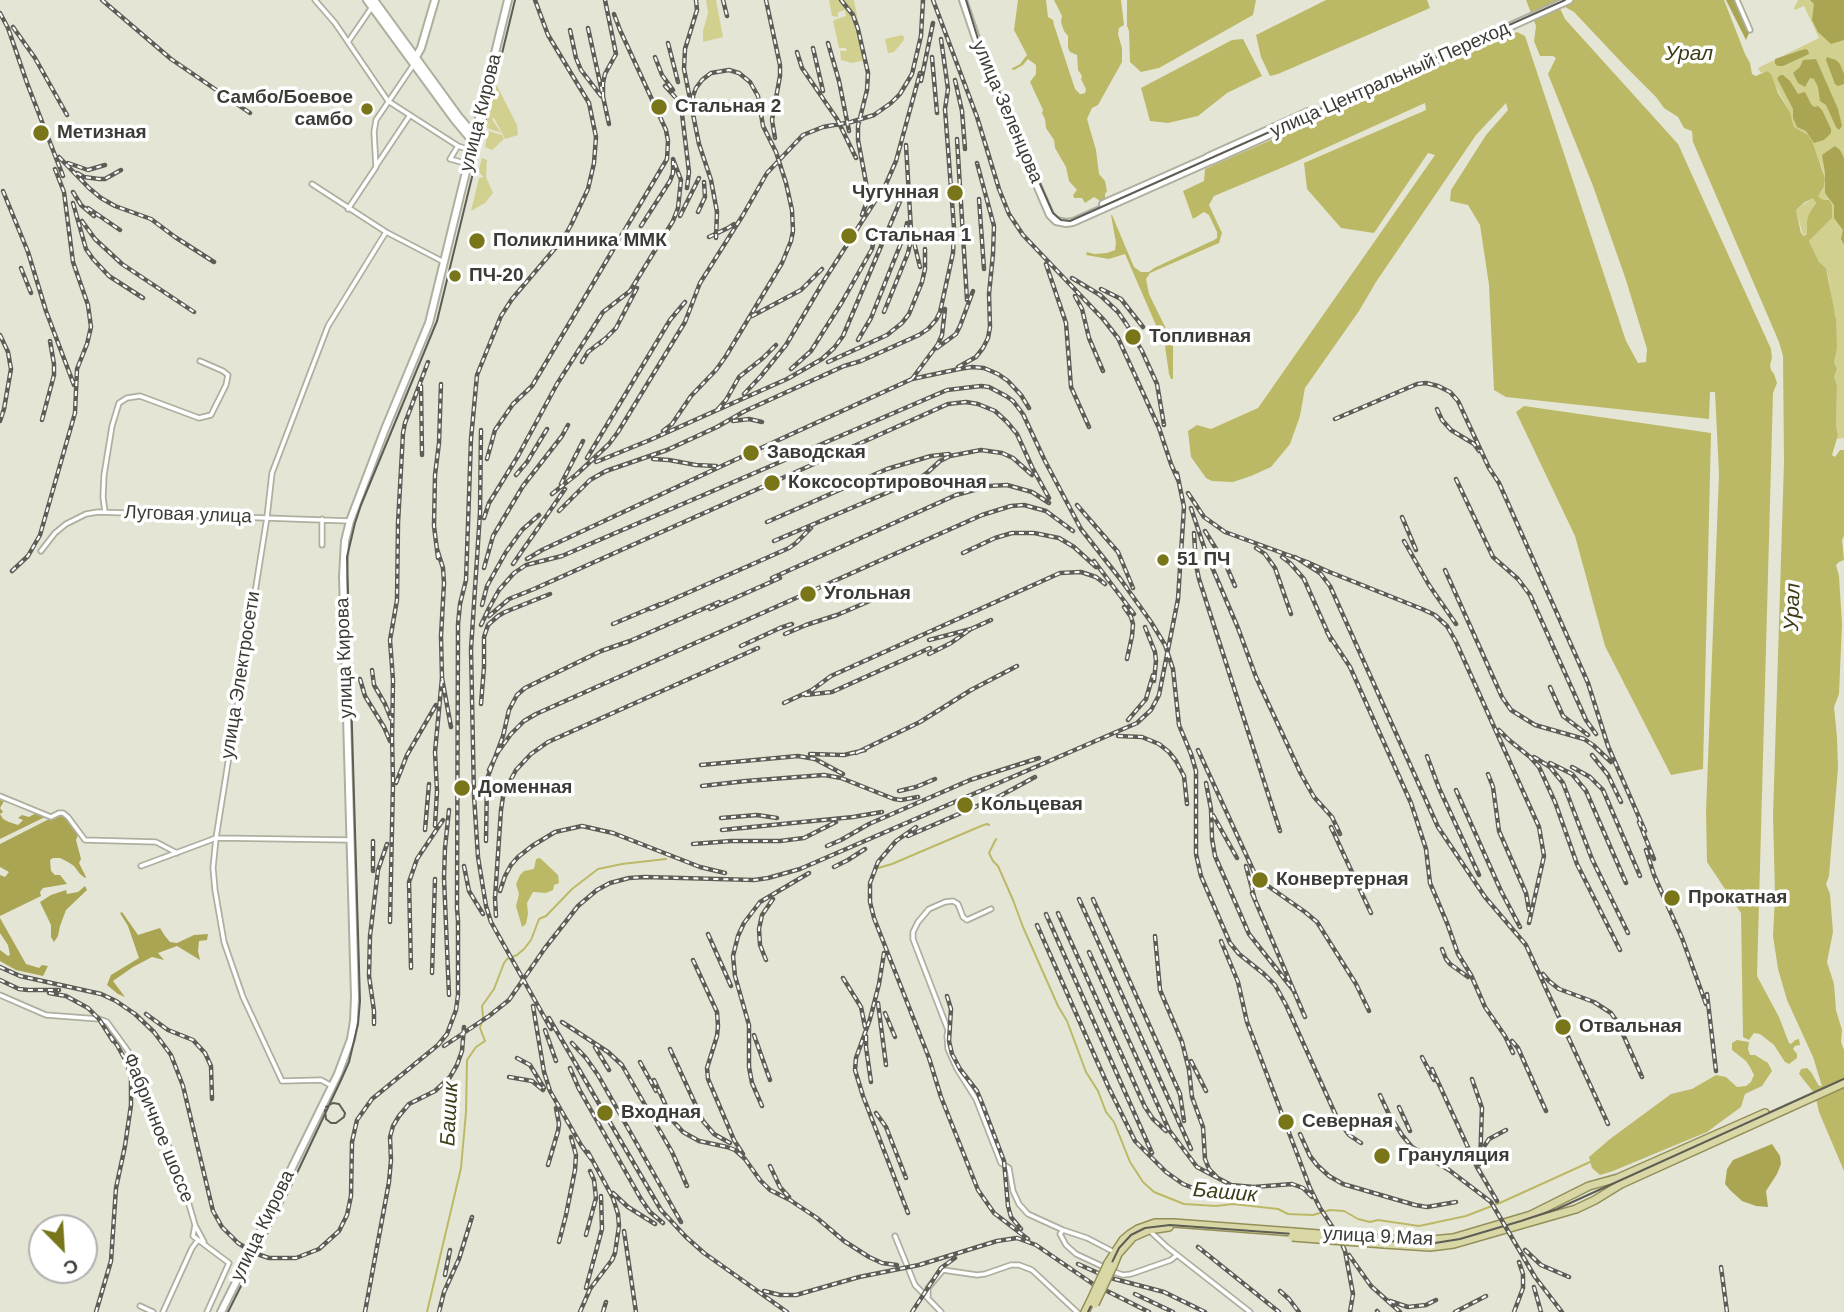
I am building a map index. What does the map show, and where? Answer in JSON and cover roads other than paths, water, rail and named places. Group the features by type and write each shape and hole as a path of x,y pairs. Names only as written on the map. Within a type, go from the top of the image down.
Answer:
{"main road":[{"path":"367,0 373,4 475,136"},
{"path":"415,60 435,0"},
{"name":"улица Кирова","path":"221,1312 348,1049 354,1021 344,551 350,521 429,323 508,0"},
{"name":"улица Зеленцова","path":"963,0 984,62 1050,215 1056,222"},
{"name":"улица Центральный Переход","path":"1527,17 1559,0"},
{"name":"улица Центральный Переход","path":"1056,222 1071,219 1569,0"},
{"path":"1775,1111 1844,1080"},
{"name":"улица 9 Мая","path":"1110,1264 1126,1244 1141,1233 1164,1228 1385,1241 1445,1240 1541,1212 1590,1186 1618,1178 1775,1111"},
{"name":"улица 9 Мая","path":"1385,1241 1430,1247 1454,1244 1557,1215 1595,1200 1621,1184 1775,1111"},
{"name":"улица 9 Мая","path":"1085,1312 1092,1306 1114,1252 1138,1228 1155,1223 1174,1223 1293,1235"}],"street":[{"path":"315,0 335,23 388,101 458,146 467,149"},
{"path":"1737,0 1750,30"},
{"path":"348,42 373,4"},
{"path":"376,167 376,120 415,60"},
{"path":"348,209 410,115"},
{"path":"458,146 450,159 468,164"},
{"path":"312,184 386,232 444,262"},
{"name":"улица Электросети","path":"332,1086 321,1080 282,1081 243,997 224,942 213,868 274,465 328,326 386,232"},
{"path":"105,512 104,475 112,426 119,403 127,398 141,396 199,418 211,415 228,375 200,361"},
{"name":"Луговая улица","path":"41,551 66,524 86,514 105,512 350,521"},
{"path":"322,519 322,545"},
{"path":"0,796 51,817 63,813 85,840 156,842 177,853"},
{"path":"141,866 216,838 351,840"},
{"path":"991,909 967,920 958,904 953,901 929,909 918,922 914,932 913,939 948,1030 948,1049 976,1099 1001,1163 1009,1168 1013,1191 1019,1204 1028,1214 1114,1252"},
{"name":"Фабричное шоссе","path":"0,995 46,1015 107,1022 128,1051 141,1078 181,1177 195,1225 206,1245"},
{"name":"Фабричное шоссе","path":"195,1225 193,1236 198,1240"},
{"path":"1160,1240 1158,1234 1164,1228"},
{"path":"1063,1230 1060,1234 1066,1245 1076,1254 1123,1275 1177,1255"},
{"path":"1149,1230 1250,1312"},
{"path":"895,1236 915,1285 941,1312"},
{"path":"163,1312 198,1240 229,1263 207,1312"},
{"path":"928,1297 928,1288 943,1270 978,1275 1019,1265 1032,1270 1077,1312"},
{"path":"140,1306 153,1312"}],"water":[{"path":"1018,0 1046,0 1048,17 1053,20 1075,89 1082,94 1086,89 1078,70 1077,55 1068,48 1068,36 1054,0 1121,0 1124,25 1119,28 1118,34 1122,62 1087,119 1096,150 1099,174 1105,181 1105,201 1094,197 1085,203 1082,198 1074,198 1077,190 1069,181 1066,167 1046,128 1043,110 1030,82 1036,74 1036,65 1028,59 1023,65 1011,69 1020,64 1027,55 1014,30"},
{"path":"1127,0 1256,0 1253,15 1159,68 1141,72 1130,62"},
{"path":"1326,0 1427,0 1430,8 1270,76 1261,57 1256,35"},
{"path":"1526,0 1556,0 1565,19 1678,144 1771,349 1770,365 1777,383 1773,393 1757,976 1779,1017 1789,1043 1799,1039 1800,1045 1793,1049 1797,1058 1789,1064 1774,1045 1760,1034 1754,1033 1749,1040 1743,1037 1741,913 1707,862 1706,812 1719,474 1715,392 1710,392 1709,419 1506,397 1494,390 1489,285 1480,225 1468,205 1450,201 1451,190 1486,135 1508,110 1506,103 1476,135 1305,388 1300,416 1290,444 1271,467 1251,476 1233,482 1206,478 1191,457 1188,431 1197,425 1211,429 1258,408 1435,155 1428,153 1374,233 1341,228 1307,189 1304,163 1426,110 1425,103 1214,196 1209,205 1222,233 1219,243 1150,273 1146,279 1149,294 1173,343 1173,379 1169,374 1165,346 1125,254 1109,259 1086,255 1087,252 1094,254 1115,250 1111,215 1134,267 1141,272 1149,272 1214,240 1217,238 1217,232 1209,215 1204,212 1193,219 1183,191 1204,181 1205,169 1517,32 1525,36 1626,341 1638,363 1646,362 1647,349 1626,280 1593,186 1548,74 1556,58 1540,56 1534,41 1536,26"},
{"name":"Урал","path":"1561,0 1724,0 1752,74 1756,76 1767,71 1771,74 1778,93 1790,112 1794,127 1808,135 1812,141 1825,178 1824,187 1818,196 1829,200 1832,205 1832,218 1809,241 1819,262 1826,268 1836,319 1837,348 1834,362 1837,369 1834,377 1837,385 1838,435 1832,455 1835,457 1840,450 1844,450 1844,560 1836,565 1842,624 1839,694 1834,707 1838,768 1829,876 1826,884 1830,894 1833,932 1827,962 1834,984 1844,1050 1844,1171 1819,1112 1815,1094 1799,1074 1801,1069 1807,1068 1819,1086 1822,1086 1813,1057 1787,1000 1778,969 1773,936 1773,816 1784,462 1783,356 1693,142 1692,131 1684,128 1678,117 1664,108 1574,12 1565,7","holes":["1813,198 1816,203 1809,214 1807,234 1804,236 1796,210"]},
{"path":"1243,39 1262,76 1227,93 1198,116 1168,123 1150,121 1141,88 1232,40"},
{"path":"1524,406 1711,433 1703,769 1671,775 1605,646 1575,536 1516,412"},
{"path":"540,858 558,875 559,883 546,893 533,892 527,903 526,924 522,927 516,906 519,894 516,884 520,875 524,871 534,869 536,859"},
{"path":"1737,1040 1749,1042 1750,1055 1768,1063 1772,1071 1762,1086 1745,1094 1741,1107 1707,1132 1613,1171 1600,1175 1592,1168 1589,1157 1671,1094 1692,1089 1716,1075 1726,1077 1737,1087 1751,1082 1754,1075 1750,1067 1732,1050 1732,1043"}],"waterway":[{"name":"Башик","path":"878,868 989,825"},
{"name":"Башик","path":"996,839 989,853 998,866 1058,1006 1067,1021 1086,1072 1114,1122 1130,1162 1143,1182 1154,1192 1184,1204 1233,1204 1278,1209 1288,1214 1313,1215 1330,1210 1344,1211 1370,1222 1378,1220 1419,1226 1466,1216 1590,1162"},
{"name":"Башик","path":"427,1312 461,1168 467,1060 476,1047 485,1041 480,1028 482,1006 494,989 504,963 524,949 531,940 539,919 546,916 572,889 598,869 666,859"}],"tram line":[{"path":"228,1312 341,1080 349,1062 358,1024 360,1001 347,557 361,505 437,321 515,0"},
{"path":"966,0 982,52 1053,213 1061,220 1070,221 1565,0"},
{"path":"1088,1312 1119,1248 1131,1235 1145,1228 1170,1225 1417,1243 1460,1239 1557,1209 1844,1079"},
{"path":"325,1110 326,1119 331,1123 344,1117 345,1113 339,1104 333,1103 326,1107"}],"railway":[{"path":"102,0 171,59 250,113"},
{"path":"0,967 20,976 101,994 135,1014 154,1032 171,1055 183,1086 213,1211 222,1227 238,1243 269,1258 296,1258 319,1249 339,1231 347,1215 351,1196 352,1142 357,1120 372,1099 438,1045 447,1034 456,1010 458,624 466,580 471,439 477,375 501,316 563,239 571,225 588,189 594,163 596,137 589,103 548,35 535,0"},
{"path":"603,97 605,74 616,54 605,0"},
{"path":"696,0 697,10 685,49 684,69 699,144 711,180 717,212 716,238"},
{"path":"723,0 727,16"},
{"path":"766,0 780,65 772,120 775,138"},
{"path":"841,0 853,15 868,73 867,90 858,126 867,188 862,215"},
{"path":"552,494 609,444 618,432 685,322 700,283 767,173 803,135 823,127 874,115 900,94 912,74 921,36 923,0"},
{"path":"933,0 977,117 1009,214 1023,235 1118,338 1159,428 1179,482"},
{"path":"0,13 63,176"},
{"path":"487,459 495,430 513,404 532,386 667,159 666,130 614,14"},
{"path":"921,81 933,23"},
{"path":"13,27 35,58 67,115"},
{"path":"588,28 609,124"},
{"path":"570,30 581,70 601,96"},
{"path":"941,39 948,89 945,109 955,241"},
{"path":"668,43 678,82"},
{"path":"828,43 849,131"},
{"path":"813,48 823,91"},
{"path":"797,52 802,68 837,119 856,158"},
{"path":"655,57 662,75 673,90"},
{"path":"932,57 937,113"},
{"path":"663,431 672,424 691,396 726,356 782,263 793,231 786,183 776,152 763,126 758,96 750,82 739,73 729,70 711,73 696,88 693,115"},
{"path":"744,394 786,345 886,184 896,161 920,73"},
{"path":"955,80 962,111 965,149"},
{"path":"665,86 676,98 682,114 689,172 687,188"},
{"path":"957,139 967,300"},
{"path":"906,145 911,230 920,267"},
{"path":"59,157 101,198 151,219 214,262"},
{"path":"484,518 489,503 557,384 603,312 630,291 673,221 678,208 681,180 673,159"},
{"path":"641,226 670,181 673,161"},
{"path":"68,163 88,170 105,165"},
{"path":"958,367 976,357 988,338 990,327 989,294 994,226 977,163"},
{"path":"12,571 28,556 40,535 75,413 77,369 91,327 88,305 73,262 64,192 55,169"},
{"path":"77,173 84,177 105,179 121,170"},
{"path":"680,216 699,178"},
{"path":"698,212 705,197 704,182"},
{"path":"3,191 28,252 46,311 74,385"},
{"path":"73,192 81,205 94,216"},
{"path":"596,462 787,379 822,359 843,336 901,199"},
{"path":"979,199 984,269"},
{"path":"73,203 86,249 93,259 109,276 143,298"},
{"path":"88,208 120,230"},
{"path":"82,221 95,239 122,264 194,312"},
{"path":"858,340 871,318 907,223"},
{"path":"709,237 734,224"},
{"path":"791,369 811,351 842,302 872,249 876,229"},
{"path":"559,511 590,480 606,471 667,450 745,411 928,329 940,312 953,253 954,232"},
{"path":"884,312 911,240"},
{"path":"828,362 887,335 902,323 909,314 922,282 925,249"},
{"path":"1046,264 1066,323 1071,387 1089,427"},
{"path":"21,268 31,293"},
{"path":"752,316 801,290 822,269"},
{"path":"1072,278 1100,295 1127,325 1157,384 1164,425"},
{"path":"601,343 616,328 637,288"},
{"path":"1101,289 1121,299 1143,327"},
{"path":"937,348 956,334 973,291"},
{"path":"1075,296 1103,371"},
{"path":"587,458 670,320 685,302"},
{"path":"912,379 938,344 942,335 945,309"},
{"path":"0,335 8,352 11,369 0,421"},
{"path":"582,362 588,352 606,338"},
{"path":"42,420 54,375 50,341"},
{"path":"718,409 739,377 776,345"},
{"path":"392,743 393,680 390,640 397,600 403,433 428,362"},
{"path":"527,559 912,379 972,367 984,368 1008,381 1029,408"},
{"path":"438,558 434,526 441,384"},
{"path":"1335,419 1417,384 1438,386 1450,392 1458,401 1489,468 1499,483 1588,683 1608,746 1645,831"},
{"path":"421,386 422,455"},
{"path":"481,625 499,590 514,573 526,565 562,556 947,390 981,386 1006,396 1023,414 1081,529 1121,580 1165,645 1173,669 1179,725 1196,771 1196,854 1201,876 1230,943 1275,985 1338,1120 1349,1135 1361,1143"},
{"path":"489,616 509,599 948,404 978,404 995,411 1007,422 1017,434 1049,498"},
{"path":"1437,409 1451,430 1474,444 1479,451"},
{"path":"733,421 749,419 762,422"},
{"path":"484,568 493,536 523,486 568,425"},
{"path":"516,475 547,429"},
{"path":"481,430 480,513 471,649 478,857 491,922 551,1029"},
{"path":"561,484 583,441"},
{"path":"774,541 917,480 950,456 981,450 1002,453 1013,458 1032,475"},
{"path":"767,522 887,469 931,456 949,454"},
{"path":"653,459 716,466"},
{"path":"444,1046 509,1000 578,906 610,883 645,877 754,880 800,869 1137,723 1151,710 1159,695 1178,599 1184,507 1177,473"},
{"path":"1456,479 1493,557 1518,579 1530,595 1586,720 1596,734"},
{"path":"772,578 956,495 989,486 1007,485 1032,492 1049,503"},
{"path":"513,564 565,489"},
{"path":"1188,493 1204,517 1225,532 1422,609 1435,615 1447,626 1539,827 1544,856 1529,923"},
{"path":"489,770 511,734 536,714 982,515 1024,505 1046,511 1073,531"},
{"path":"1077,505 1118,552 1133,588"},
{"path":"1191,508 1206,553 1256,677 1301,774 1314,797 1332,817 1340,834"},
{"path":"482,605 487,586 506,552 522,530 539,515"},
{"path":"1402,517 1416,550"},
{"path":"651,609 789,548 811,528"},
{"path":"1205,531 1226,565 1235,586"},
{"path":"963,553 1012,533 1034,533 1059,538 1074,547 1096,567"},
{"path":"1194,533 1199,579 1280,831"},
{"path":"1404,541 1429,585 1456,624"},
{"path":"1256,548 1265,554 1275,568 1291,614"},
{"path":"435,826 435,752 442,678 444,583 437,549"},
{"path":"1282,557 1304,579 1331,640"},
{"path":"1295,557 1320,573 1330,586 1438,827 1485,897 1526,945 1608,1124"},
{"path":"1094,561 1134,614"},
{"path":"1445,570 1502,697 1511,710 1535,725 1584,739 1611,762"},
{"path":"784,703 812,690 831,676 1060,573 1081,572 1096,577 1105,584"},
{"path":"710,609 780,578"},
{"path":"481,704 484,637 488,625 505,612 550,594"},
{"path":"785,634 879,597"},
{"path":"486,841 487,779 503,736 509,710 517,695 525,688 601,651 719,602"},
{"path":"613,624 660,604"},
{"path":"1124,607 1133,624 1127,659"},
{"path":"929,654 991,620"},
{"path":"741,646 792,624"},
{"path":"1145,627 1155,652 1154,681"},
{"path":"929,640 971,629"},
{"path":"1327,632 1350,667 1411,803 1426,849 1430,883 1458,954 1485,1007 1513,1053"},
{"path":"496,916 503,797 516,770 531,754 548,742 758,648"},
{"path":"805,695 832,692 930,648"},
{"path":"856,753 920,722 971,690 1017,666"},
{"path":"372,670 374,685 391,719"},
{"path":"1128,720 1146,699 1153,675"},
{"path":"442,678 451,727"},
{"path":"360,679 365,696 390,741"},
{"path":"1550,687 1563,716 1588,735"},
{"path":"396,783 407,755 436,705"},
{"path":"1499,730 1539,767 1555,802 1577,864 1620,950"},
{"path":"390,922 392,733"},
{"path":"1118,736 1142,737 1159,744 1169,752 1184,776 1187,804"},
{"path":"810,754 844,755 865,750"},
{"path":"1198,750 1254,872 1268,886 1317,922 1356,984 1369,1011"},
{"path":"1592,755 1608,775 1621,802"},
{"path":"701,765 798,756 815,759 843,774"},
{"path":"1427,756 1479,875"},
{"path":"1534,757 1550,767 1563,783 1592,859 1628,933"},
{"path":"827,846 869,824 970,780 1039,758"},
{"path":"1550,763 1572,774 1586,791 1626,883"},
{"path":"1572,767 1590,777 1603,790 1640,876"},
{"path":"1488,774 1493,787 1499,831 1526,893 1529,910"},
{"path":"702,786 824,775 841,778 894,799 918,797"},
{"path":"908,836 998,797 1035,777"},
{"path":"899,791 935,779"},
{"path":"1206,783 1215,856 1249,934 1294,991"},
{"path":"425,830 429,784"},
{"path":"1456,790 1520,927"},
{"path":"449,810 444,878 449,995"},
{"path":"722,830 882,812"},
{"path":"721,818 757,815 777,818"},
{"path":"1213,815 1237,858"},
{"path":"411,968 409,882 417,859 443,820"},
{"path":"693,844 804,838 836,822"},
{"path":"1639,822 1654,859"},
{"path":"500,891 505,876 518,857 555,832 582,826 613,833 700,867 725,873"},
{"path":"916,827 896,841 878,862 870,883 870,902 874,918 978,1190 994,1213 1028,1239"},
{"path":"1331,827 1371,913"},
{"path":"373,841 373,871"},
{"path":"374,1024 369,976 370,936 378,870 387,844"},
{"path":"834,867 865,849"},
{"path":"1646,850 1706,1004"},
{"path":"464,866 469,891 483,914"},
{"path":"1246,866 1255,900"},
{"path":"762,1106 752,1083 749,1067 749,1025 735,976 733,956 744,923 760,902 809,873"},
{"path":"432,973 435,879"},
{"path":"1252,893 1305,1017"},
{"path":"766,960 760,945 759,929 762,915 773,899"},
{"path":"1079,899 1191,1149"},
{"path":"1093,899 1180,1094 1184,1121"},
{"path":"1058,913 1145,1107 1166,1131"},
{"path":"1046,914 1152,1153"},
{"path":"1037,925 1135,1141 1166,1172 1183,1184 1198,1190 1240,1190"},
{"path":"708,934 731,986"},
{"path":"1155,936 1160,990 1182,1042 1192,1097 1203,1127 1205,1159 1216,1176"},
{"path":"1221,941 1238,982 1247,1022 1310,1188 1345,1251 1353,1294 1350,1312"},
{"path":"1442,949 1450,964 1468,977"},
{"path":"1089,952 1169,1130 1197,1167 1231,1185 1254,1187 1292,1184 1303,1188 1312,1197"},
{"path":"884,953 879,984 856,1058 855,1070 908,1213"},
{"path":"693,960 717,1012 717,1036 707,1068 708,1079 734,1140 743,1154"},
{"path":"1543,974 1559,989 1594,1002 1611,1013 1642,1077"},
{"path":"843,978 861,1007 865,1027"},
{"path":"0,980 19,989 59,990"},
{"path":"49,993 66,996 88,1008 99,1019 113,1041"},
{"path":"1707,994 1716,1071"},
{"path":"947,996 951,1009 949,1041 952,1054 982,1103 1004,1161 1011,1217 1021,1229"},
{"path":"878,1003 886,1065"},
{"path":"533,1006 544,1072 550,1091 592,1160"},
{"path":"885,1013 895,1037"},
{"path":"146,1014 168,1030 193,1040 205,1053 211,1066 212,1099"},
{"path":"549,1018 661,1210 704,1253 787,1312"},
{"path":"562,1022 608,1052 622,1065 672,1152 687,1186"},
{"path":"365,1312 389,1182 390,1137 393,1126 409,1104 435,1091 450,1077 462,1051 464,1027"},
{"path":"545,1030 556,1061"},
{"path":"96,1312 111,1261 116,1188 131,1105 131,1079 127,1063 108,1033"},
{"path":"754,1035 770,1080"},
{"path":"866,1036 871,1082"},
{"path":"1512,1041 1518,1048 1546,1111"},
{"path":"572,1043 598,1075 681,1222"},
{"path":"595,1047 609,1070"},
{"path":"670,1049 703,1121 714,1134 730,1143"},
{"path":"1422,1057 1434,1080"},
{"path":"517,1058 530,1065 544,1088"},
{"path":"1191,1061 1206,1091"},
{"path":"640,1062 656,1091"},
{"path":"570,1068 641,1199 650,1212 663,1223"},
{"path":"1432,1069 1477,1167 1497,1201"},
{"path":"509,1077 532,1081 543,1090"},
{"path":"1472,1079 1482,1108 1480,1164"},
{"path":"654,1080 673,1121 683,1132 699,1141 735,1150 770,1190 817,1218 844,1241 869,1257 882,1263 897,1265"},
{"path":"1380,1095 1392,1121"},
{"path":"1399,1107 1410,1131"},
{"path":"548,1165 559,1124 556,1108"},
{"path":"876,1113 886,1127 906,1178"},
{"path":"1389,1114 1412,1147 1449,1170 1491,1202 1535,1277 1562,1312"},
{"path":"1481,1151 1489,1139 1506,1130"},
{"path":"1300,1134 1317,1165 1343,1184 1427,1207 1456,1202"},
{"path":"559,1242 575,1170 576,1155 571,1137"},
{"path":"580,1312 590,1289 612,1260 619,1226 613,1198 588,1152"},
{"path":"770,1166 780,1187 789,1197"},
{"path":"586,1235 596,1198 590,1171"},
{"path":"613,1193 628,1207 655,1224"},
{"path":"586,1288 602,1229 601,1196"},
{"path":"439,1312 472,1217"},
{"path":"624,1231 636,1312"},
{"path":"764,1291 796,1295 1017,1238 1036,1245 1093,1284 1149,1312"},
{"path":"1198,1247 1279,1312"},
{"path":"445,1275 450,1250"},
{"path":"1525,1250 1541,1265 1569,1277"},
{"path":"1349,1255 1371,1286 1400,1312"},
{"path":"912,1312 941,1268 955,1258"},
{"path":"1514,1312 1523,1288 1523,1274 1519,1262"},
{"path":"1078,1264 1107,1277 1164,1292 1205,1312"},
{"path":"1721,1267 1727,1312"},
{"path":"1534,1287 1541,1312"},
{"path":"1280,1291 1299,1312"},
{"path":"1135,1294 1173,1312"},
{"path":"1455,1312 1486,1296"},
{"path":"1390,1301 1408,1307 1426,1305 1436,1300"},
{"path":"603,1312 606,1302"}],"place":[{"name":"Стальная 2","path":"659,107"},
{"name":"Самбо/Боевое самбо","path":"367,109"},
{"name":"Метизная","path":"41,133"},
{"name":"Чугунная","path":"955,193"},
{"name":"Стальная 1","path":"849,236"},
{"name":"Поликлиника ММК","path":"477,241"},
{"name":"ПЧ-20","path":"455,276"},
{"name":"Топливная","path":"1133,337"},
{"name":"Заводская","path":"751,453"},
{"name":"Коксосортировочная","path":"772,483"},
{"name":"51 ПЧ","path":"1163,560"},
{"name":"Угольная","path":"808,594"},
{"name":"Доменная","path":"462,788"},
{"name":"Кольцевая","path":"965,805"},
{"name":"Конвертерная","path":"1260,880"},
{"name":"Прокатная","path":"1672,898"},
{"name":"Отвальная","path":"1563,1027"},
{"name":"Входная","path":"605,1113"},
{"name":"Северная","path":"1286,1122"},
{"name":"Грануляция","path":"1382,1156"}]}
